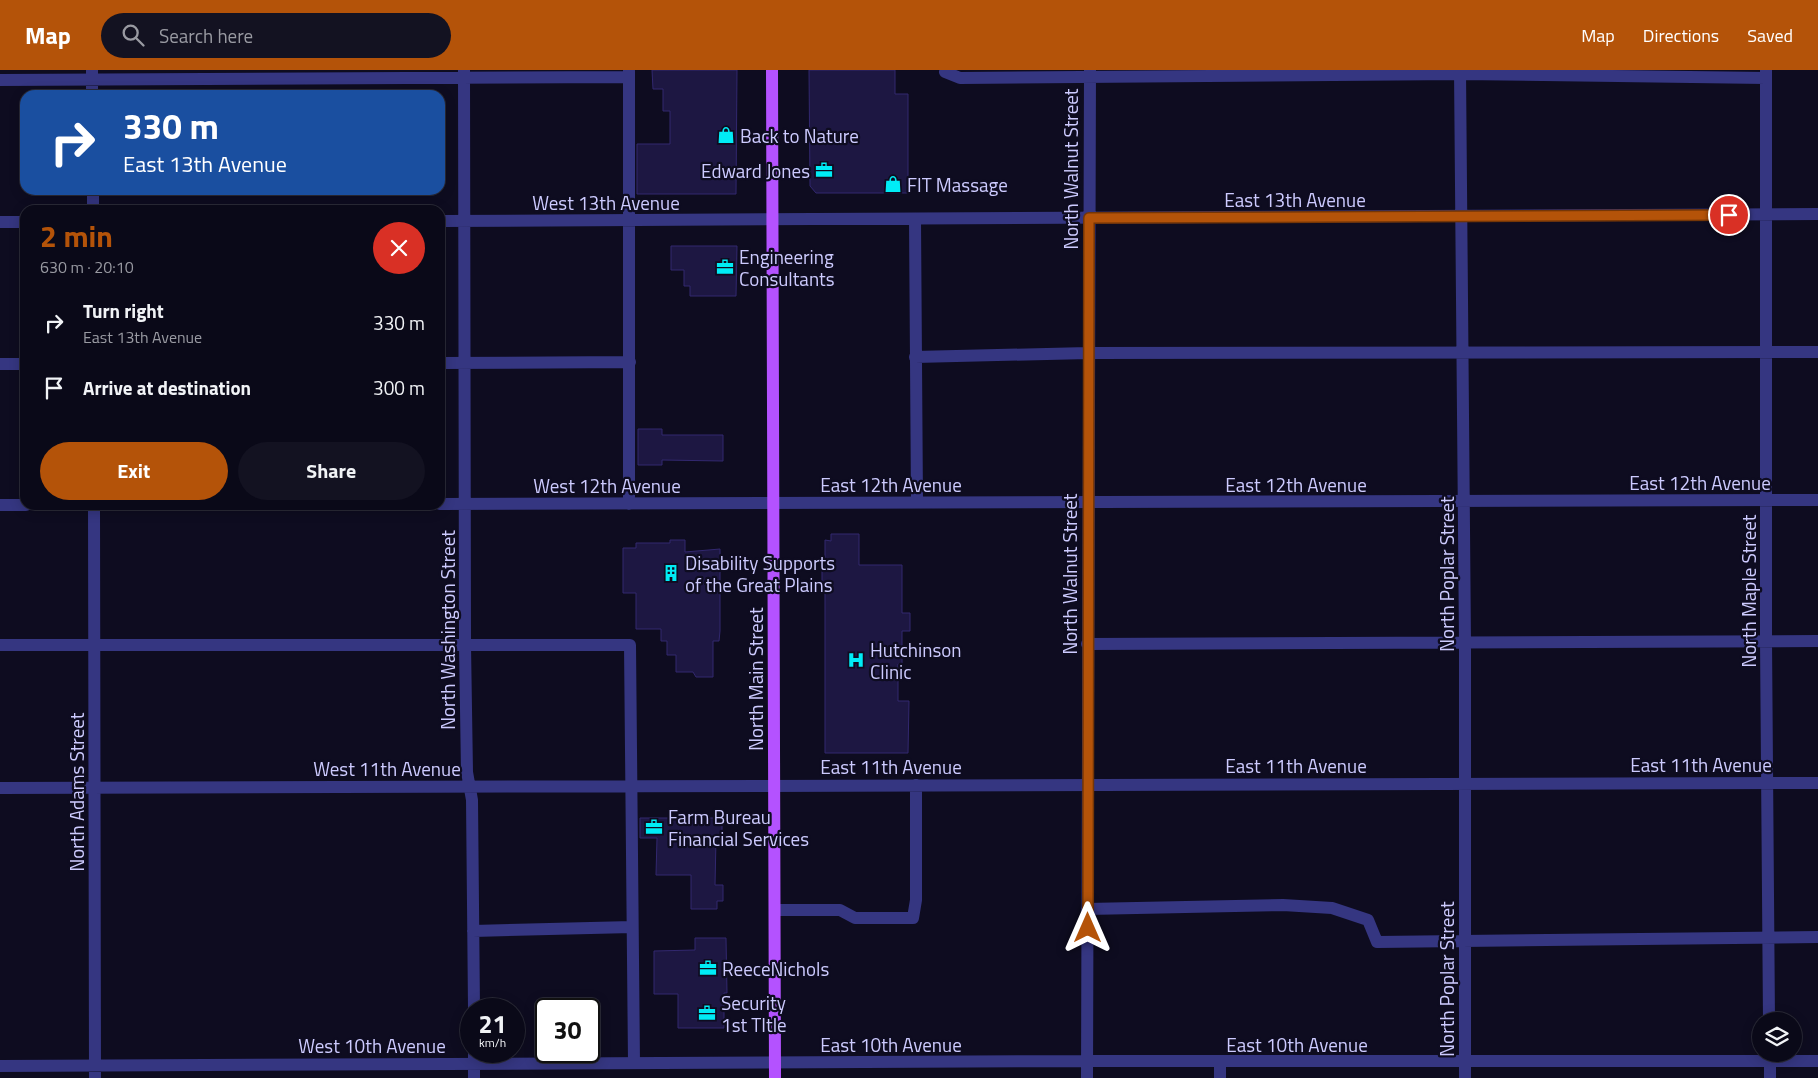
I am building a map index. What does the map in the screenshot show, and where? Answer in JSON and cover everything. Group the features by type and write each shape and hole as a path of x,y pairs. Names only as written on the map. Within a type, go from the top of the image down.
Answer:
{"main road":[{"name":"North Main Street","path":"772,70 775,1078"}],"street":[{"path":"945,72 960,78 1090,73 1460,72 1766,74"},
{"name":"North Poplar Street","path":"1460,72 1463,216 1465,1078"},
{"name":"North Walnut Street","path":"1087,1078 1087,504 1090,73"},
{"name":"North Washington Street","path":"464,74 465,644 474,998"},
{"path":"0,80 92,75 629,74 629,504"},
{"name":"North Maple Street","path":"1766,74 1766,641 1770,1012"},
{"path":"92,75 92,90"},
{"name":"East 13th Avenue","path":"773,220 1818,214"},
{"name":"West 13th Avenue","path":"445,221 773,220"},
{"path":"916,220 917,502"},
{"path":"0,222 20,222"},
{"path":"915,357 1088,353 1818,352"},
{"path":"445,363 630,362"},
{"path":"0,364 20,364"},
{"name":"East 12th Avenue","path":"773,503 1087,504 1818,500"},
{"name":"West 12th Avenue","path":"445,504 773,503"},
{"path":"0,505 20,505"},
{"name":"North Adams Street","path":"94,510 95,1078"},
{"path":"1088,644 1818,641"},
{"path":"0,645 630,645 634,1063"},
{"name":"East 11th Avenue","path":"774,785 1818,783"},
{"name":"West 11th Avenue","path":"0,788 774,785"},
{"path":"774,910 840,910 855,918 913,918 916,900 916,785"},
{"path":"1088,910 1283,905 1332,908 1368,920 1377,942 1818,937"},
{"path":"473,932 632,927"},
{"name":"West 10th Avenue","path":"0,1066 460,1057"},
{"name":"East 10th Avenue","path":"775,1063 1465,1063 1752,1058"},
{"name":"West 10th Avenue","path":"525,1059 634,1063 775,1063"},
{"name":"East 10th Avenue","path":"1802,1060 1818,1061"},
{"path":"1220,1062 1220,1078"},
{"path":"1770,1062 1770,1078"},
{"path":"474,1063 474,1078"}],"building":[{"path":"652,70 737,70 736,194 637,194 637,144 670,144 670,111 663,111 663,89 653,89"},
{"path":"809,70 895,70 895,94 908,94 908,193 816,193 810,186"},
{"path":"671,246 737,246 736,296 690,296 690,286 684,286 684,270 671,270"},
{"path":"638,429 662,429 662,435 723,435 723,461 662,460 662,465 638,465"},
{"path":"831,534 859,534 859,565 902,565 902,613 910,613 910,631 902,631 902,664 898,664 898,701 909,701 908,753 825,753 825,585 822,585 822,565 825,565 825,540 831,541"},
{"name":"Disability Supports of the Great Plains","path":"670,540 685,540 685,552 720,549 720,631 719,641 713,641 713,677 696,677 693,672 676,672 676,655 667,655 667,641 661,641 661,629 636,629 636,593 623,593 623,548 636,548 636,543 670,543"},
{"path":"640,818 722,818 722,839 716,839 715,885 723,885 723,901 717,901 717,909 691,909 691,875 656,875 657,838 640,838"},
{"path":"695,938 726,938 727,993 724,993 724,1028 678,1028 678,994 654,994 654,951 695,950"}],"place":[{"name":"Back to Nature","path":"726,135"},
{"name":"Edward Jones","path":"824,170"},
{"name":"FIT Massage","path":"893,184"},
{"name":"Engineering Consultants","path":"725,267"},
{"name":"Disability Supports of the Great Plains","path":"671,573"},
{"name":"Hutchinson Clinic","path":"856,660"},
{"name":"Farm Bureau Financial Services","path":"654,827"},
{"name":"ReeceNichols","path":"708,968"},
{"name":"Security 1st TItle","path":"707,1013"}],"route":[{"path":"1088,928 1087,485 1089,218 1729,215"}]}
